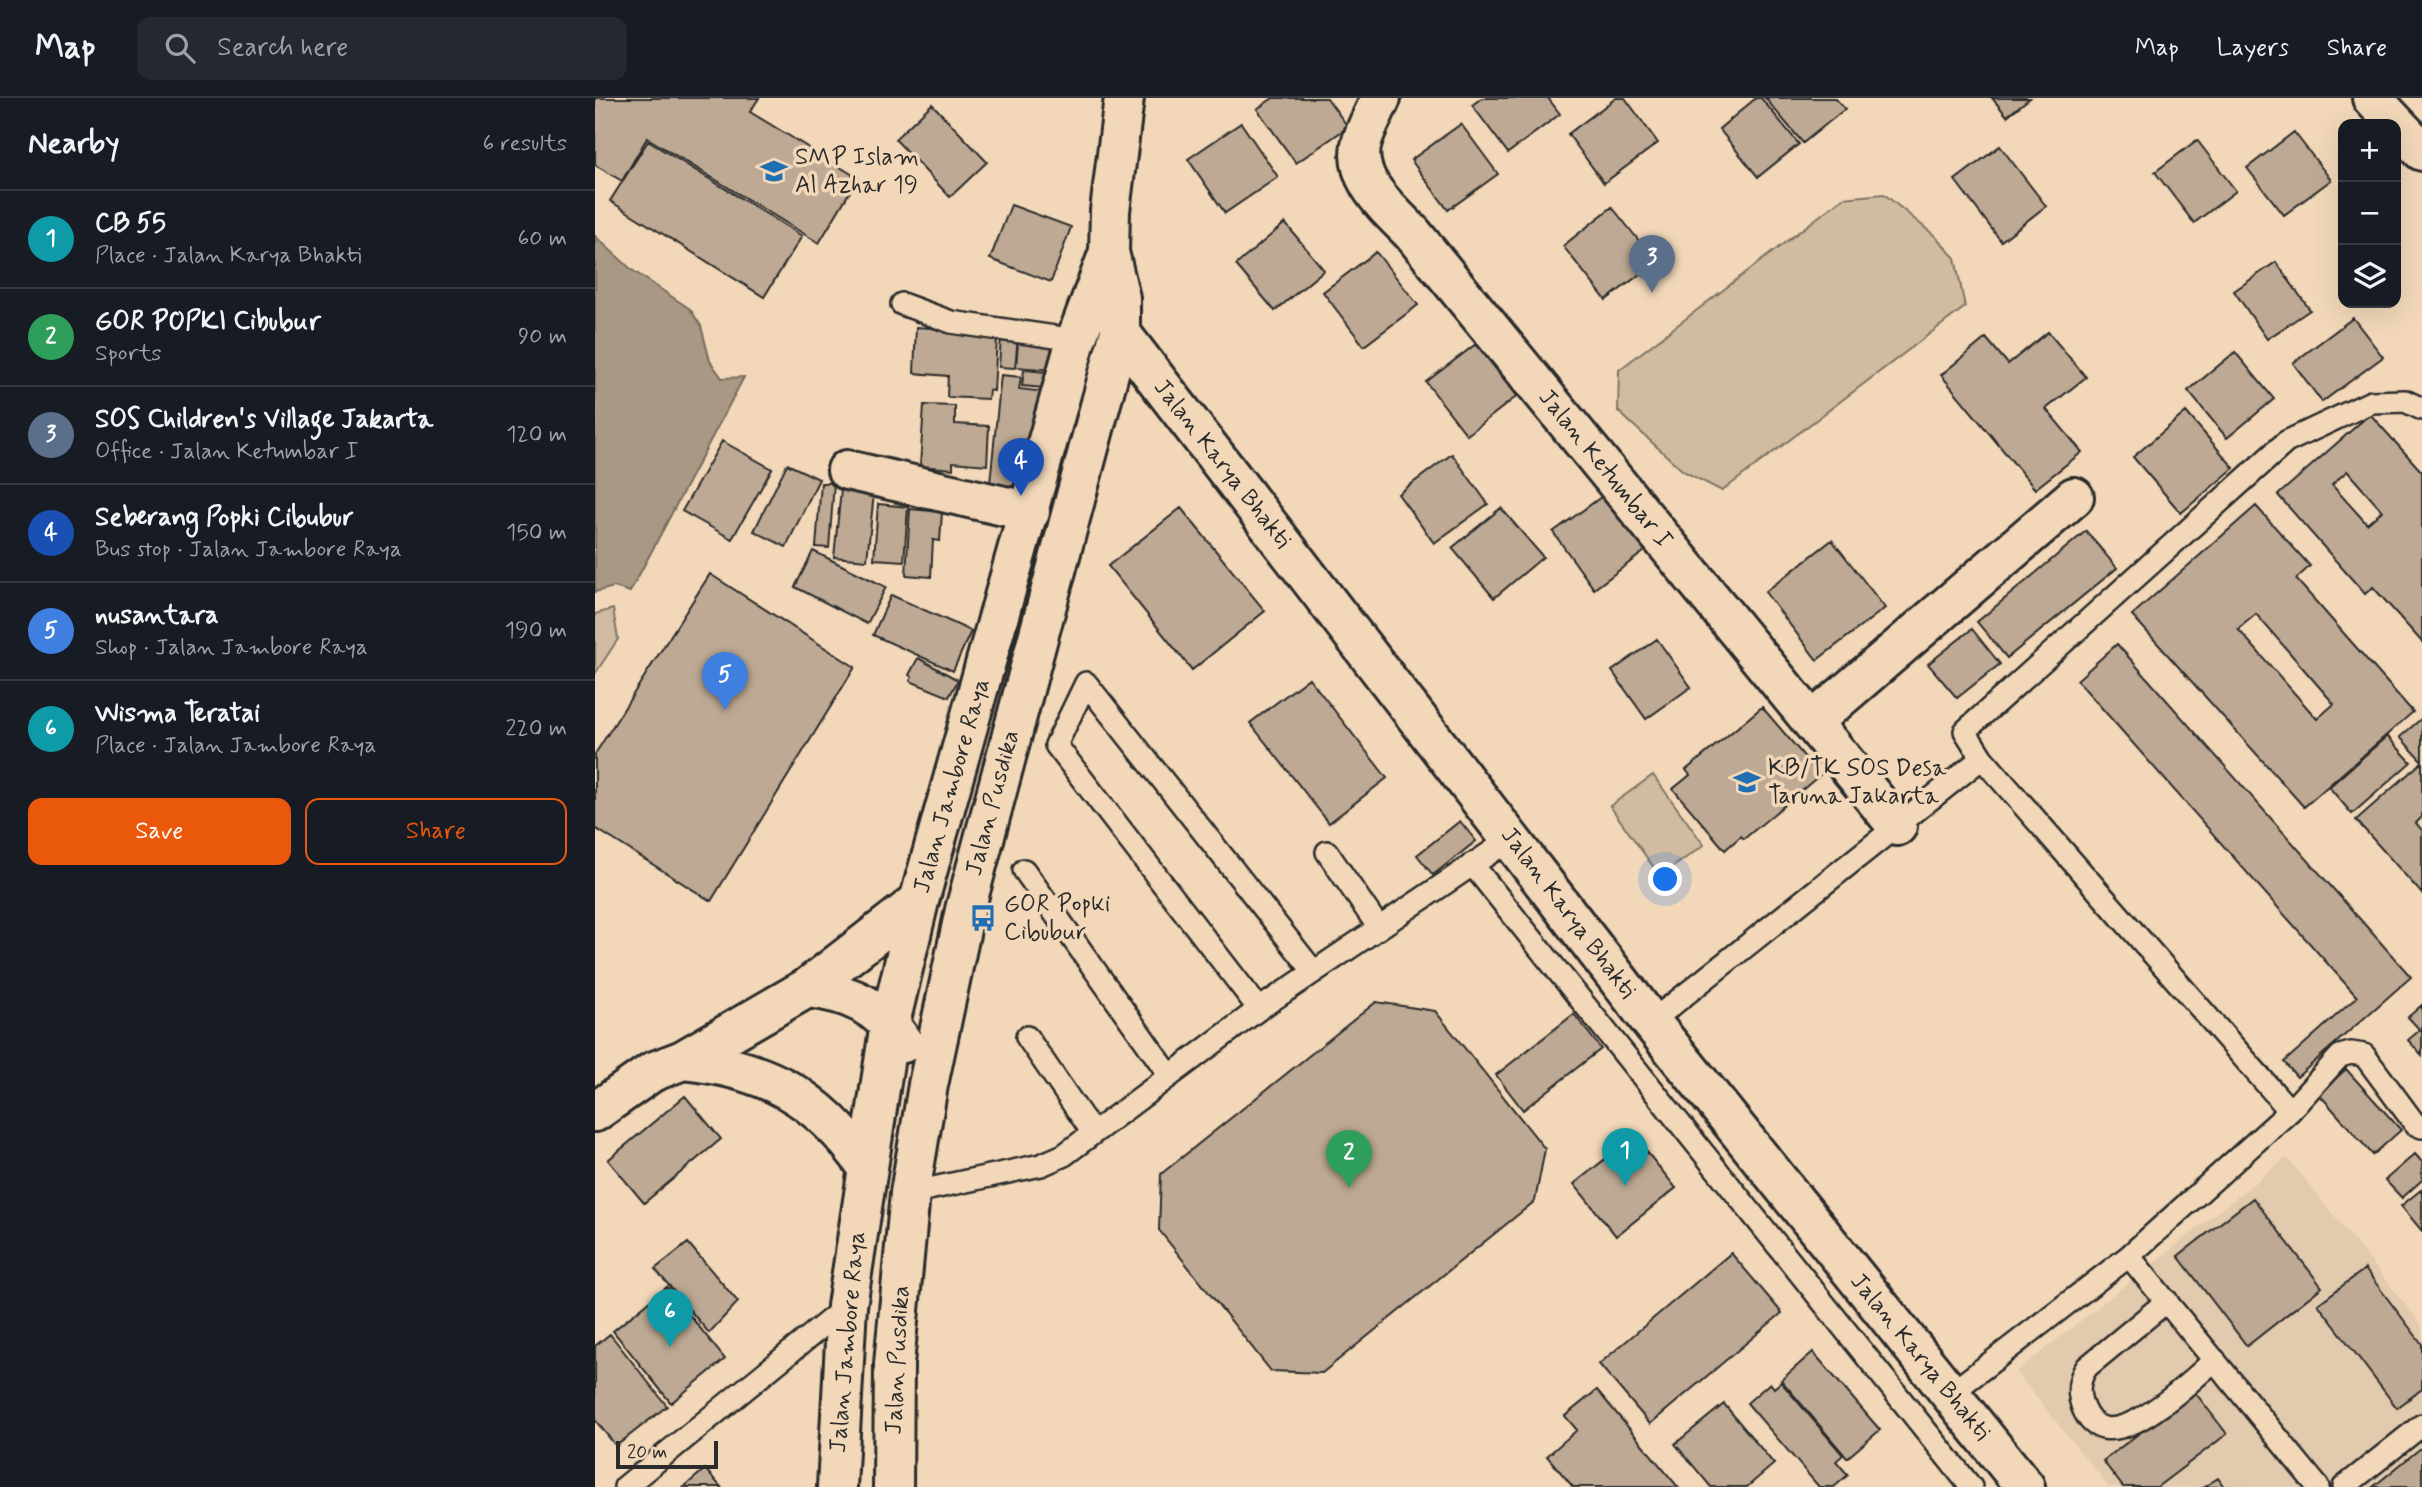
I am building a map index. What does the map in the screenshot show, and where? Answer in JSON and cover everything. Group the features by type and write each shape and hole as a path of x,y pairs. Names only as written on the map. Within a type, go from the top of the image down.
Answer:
{"street":[{"name":"Jalan Jambore Raya","path":"837,1487 847,1306 866,1165 890,1023 919,901 1076,340 1109,253 1110,211 1124,98"},
{"name":"Jalan Ketumbar I","path":"1381,98 1362,140 1360,153 1365,177 1374,192 1413,234 1897,826"},
{"path":"2372,98 2422,151"},
{"name":"Jalan Pusdika","path":"893,1487 894,1364 910,1194 928,1085 965,910 1119,332 1120,298 1109,253"},
{"name":"Jalan Karya Bhakti","path":"1119,332 1651,1022 2025,1487"},
{"path":"847,470 1030,512"},
{"path":"1812,722 2074,497"},
{"path":"595,1112 652,1072 683,1060 807,988 919,901"},
{"path":"807,988 836,991 859,1000 890,1023 928,1085"},
{"path":"683,1060 745,1070 783,1087 827,1117 866,1165"}],"lane":[{"path":"902,304 950,322 1076,340"},
{"path":"2290,1111 1982,758 1965,733 1968,726 2286,442 2371,402 2406,401 2422,410"},
{"path":"1259,1009 1056,745 1086,683 1314,972"},
{"path":"1651,1022 1982,758"},
{"path":"910,1194 1041,1165 1064,1155 1259,1009 1511,838"},
{"path":"1327,852 1378,928"},
{"path":"1472,864 1971,1487"},
{"path":"1024,870 1170,1076"},
{"path":"1027,1037 1093,1133"},
{"path":"1950,1394 2129,1256 2290,1111 2340,1056 2351,1052 2364,1055 2415,1124 2422,1126"},
{"path":"2129,1256 2319,1487"},
{"path":"2167,1301 2087,1367 2080,1377 2079,1389 2084,1410 2095,1423 2118,1430 2143,1420 2215,1360"},
{"path":"625,1487 847,1306"},
{"path":"2344,1487 2422,1425"}],"shaded area":[{"path":"1884,194 1935,236 1955,258 1965,307 1722,491 1683,471 1618,411 1619,370 1843,198"},
{"path":"595,236 632,270 690,309 701,326 710,361 722,378 744,377 630,592 614,587 595,592"},
{"path":"613,609 618,639 595,674 595,614"},
{"path":"1653,775 1704,845 1660,876 1610,806"},
{"path":"2287,1157 2422,1325 2422,1487 2109,1487 2016,1372"}],"building":[{"name":"SMP Islam Al Azhar 19","path":"595,98 759,98 750,112 858,178 819,243 647,138 622,181 595,165"},
{"path":"1273,98 1327,98 1348,127 1296,163 1257,109"},
{"path":"1482,98 1548,98 1560,114 1508,153 1472,105"},
{"path":"1616,98 1625,98 1658,143 1604,183 1568,134"},
{"path":"1756,98 1761,98 1799,144 1758,177 1719,129"},
{"path":"1765,98 1835,98 1845,109 1803,143"},
{"path":"1992,98 2030,98 2007,116"},
{"path":"932,104 987,162 950,197 895,139"},
{"path":"1241,123 1278,177 1225,213 1188,159"},
{"path":"1461,124 1498,174 1448,210 1411,160"},
{"path":"2294,132 2331,180 2284,215 2247,168"},
{"path":"2197,140 2236,191 2194,223 2155,172"},
{"path":"648,141 802,236 764,297 610,201"},
{"path":"2000,146 2046,206 2001,241 1955,180"},
{"path":"1011,205 1071,227 1051,282 990,259"},
{"path":"1612,207 1656,262 1606,300 1563,246"},
{"path":"1285,223 1324,270 1275,311 1236,265"},
{"path":"1376,252 1418,305 1364,346 1323,292"},
{"path":"2276,262 2310,310 2267,339 2234,291"},
{"path":"2353,318 2383,357 2322,402 2293,363"},
{"path":"916,327 989,332 997,338 994,391 989,390 988,399 947,397 948,376 914,373"},
{"path":"2048,332 2086,377 2046,409 2082,452 2035,489 1941,375 1986,338 2008,364"},
{"path":"1001,335 1018,337 1015,368 999,367"},
{"path":"1018,343 1054,346 1053,370 1016,367"},
{"path":"1476,344 1517,396 1467,435 1426,382"},
{"path":"2235,352 2274,399 2227,438 2188,391"},
{"path":"1024,370 1057,373 1055,389 1022,386"},
{"path":"1001,375 1021,377 1019,389 1053,393 1052,407 1036,405 1027,496 989,493"},
{"path":"924,405 955,406 955,424 989,426 987,465 953,462 953,469 920,466"},
{"path":"2186,412 2234,468 2181,513 2133,457"},
{"path":"2370,414 2422,472 2422,642 2373,587 2365,594 2278,495","holes":["2347,471 2382,511 2367,524 2332,485"]},
{"path":"722,441 772,469 732,539 682,511"},
{"path":"1452,454 1488,504 1434,543 1398,494"},
{"path":"787,464 819,479 786,547 754,531"},
{"path":"842,480 875,483 867,560 834,557"},
{"path":"821,483 834,483 829,548 816,547"},
{"path":"1608,492 1649,548 1594,589 1553,532"},
{"path":"878,504 908,507 904,561 874,559"},
{"path":"2256,506 2310,566 2296,579 2413,712 2304,807 2132,615","holes":["2256,614 2334,704 2317,719 2238,629"]},
{"path":"1181,508 1265,611 1192,670 1108,566"},
{"path":"1501,508 1543,557 1494,598 1452,548"},
{"path":"910,509 942,512 940,541 933,540 931,577 906,575"},
{"path":"2086,531 2117,568 2007,658 1977,622"},
{"path":"1832,540 1885,608 1817,660 1765,592"},
{"path":"813,551 886,587 867,624 795,587"},
{"path":"710,574 855,667 711,901 595,828 595,754"},
{"path":"891,595 971,631 953,671 873,635"},
{"path":"1972,629 2000,664 1957,698 1928,664"},
{"path":"1657,639 1691,687 1646,719 1612,671"},
{"path":"2117,644 2411,977 2297,1077 2284,1062 2357,997 2077,680"},
{"path":"918,658 958,680 949,697 910,681 912,677 909,675"},
{"path":"1309,678 1387,778 1329,823 1250,723"},
{"name":"KB/TK SOS Desa Taruna Jakarta","path":"1762,707 1820,775 1744,839 1741,836 1725,850 1673,789 1690,775 1686,770"},
{"path":"2422,718 2422,761 2400,737"},
{"path":"2387,736 2411,762 2352,814 2329,787"},
{"path":"2422,762 2422,817 2416,823 2422,830 2422,894 2356,820"},
{"path":"1460,821 1476,841 1433,875 1417,855"},
{"path":"1376,1002 1435,1011 1545,1149 1535,1201 1322,1373 1271,1371 1159,1230 1161,1174"},
{"path":"2422,1005 2422,1056 2408,1040 2420,1030 2408,1017"},
{"path":"1574,1014 1601,1049 1523,1110 1496,1075"},
{"path":"2346,1069 2401,1130 2373,1155 2319,1094"},
{"path":"685,1096 721,1139 644,1203 608,1160"},
{"path":"1634,1136 1676,1188 1616,1236 1574,1184"},
{"path":"2415,1154 2422,1162 2422,1180 2402,1198 2385,1180"},
{"path":"2422,1189 2422,1231 2401,1206"},
{"path":"2253,1198 2322,1287 2247,1346 2178,1256"},
{"path":"688,1243 738,1302 709,1333 655,1269"},
{"path":"1731,1253 1782,1313 1650,1424 1599,1364"},
{"path":"2365,1269 2422,1344 2422,1389 2397,1408 2318,1304"},
{"path":"667,1287 725,1359 671,1403 613,1331"},
{"path":"610,1334 667,1406 616,1446 595,1420 595,1346"},
{"path":"1813,1352 1880,1430 1847,1458 1781,1380"},
{"path":"1781,1382 1843,1455 1836,1461 1848,1475 1834,1487 1819,1487 1747,1403 1770,1383 1774,1388"},
{"path":"1597,1390 1678,1487 1573,1487 1547,1456 1577,1430 1565,1416"},
{"path":"2194,1391 2227,1434 2157,1487 2123,1487 2103,1461"},
{"path":"1724,1404 1774,1464 1747,1487 1711,1487 1675,1444"},
{"path":"2422,1447 2422,1487 2373,1487"},
{"path":"705,1469 721,1487 684,1487"},
{"path":"2218,1478 2224,1487 2204,1487"}],"place":[{"name":"SMP Islam Al Azhar 19","path":"774,171"},
{"name":"SOS Children's Village Jakarta","path":"1652,293"},
{"name":"Seberang Popki Cibubur","path":"1021,496"},
{"name":"nusantara","path":"725,710"},
{"name":"KB/TK SOS Desa Taruna Jakarta","path":"1747,782"},
{"name":"GOR Popki Cibubur","path":"983,918"},
{"name":"CB 55","path":"1625,1186"},
{"name":"GOR POPKI Cibubur","path":"1349,1188"},
{"name":"Wisma Teratai","path":"670,1347"}]}
